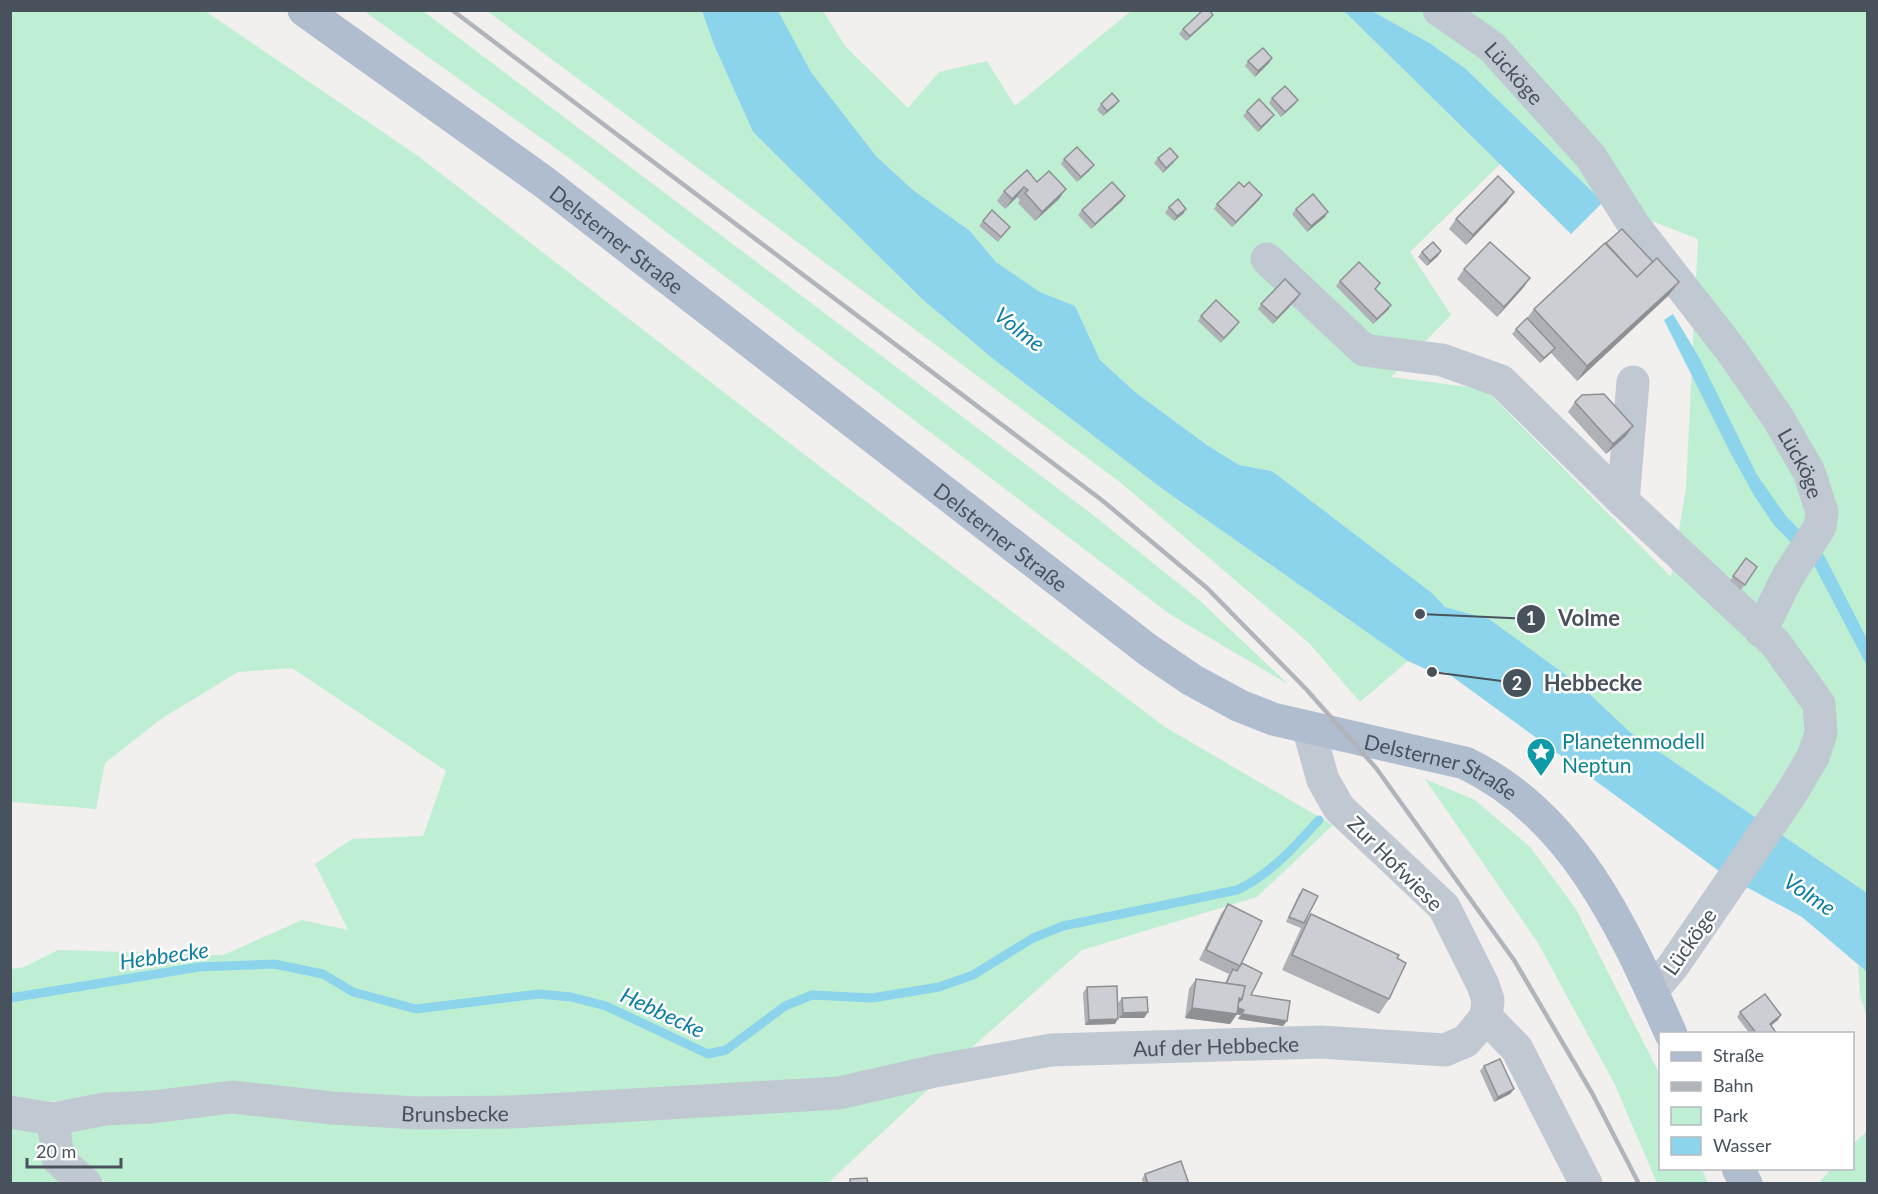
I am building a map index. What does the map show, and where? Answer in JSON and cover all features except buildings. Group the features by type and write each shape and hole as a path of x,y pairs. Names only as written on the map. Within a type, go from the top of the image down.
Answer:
{"main road":[{"name":"Delsterner Straße","path":"304,10 544,182 1148,650 1192,680 1239,706 1309,729 1465,763 1492,776 1521,796 1548,822 1576,856 1608,906 1652,991 1670,1032"},
{"path":"1739,1170 1746,1184"}],"street":[{"name":"Lücköge","path":"1438,10 1492,46 1591,157 1635,227 1731,350 1778,418 1809,472 1822,512 1820,527 1788,576 1761,631 1776,644 1819,704 1821,734 1813,758 1789,797 1673,966 1652,991"},
{"path":"1267,259 1364,350 1442,360 1501,381 1623,501 1761,631"},
{"path":"1623,501 1633,382"},
{"name":"Zur Hofwiese","path":"1309,729 1323,780 1340,808 1444,907 1483,985 1488,1000 1486,1017"},
{"path":"1486,1017 1517,1048 1586,1184"},
{"name":"Auf der Hebbecke","path":"935,1071 1051,1050 1321,1042 1445,1050 1466,1041 1486,1017"},
{"name":"Brunsbecke","path":"54,1119 105,1108 152,1107 232,1097 333,1108 417,1113 513,1113 839,1093 935,1071"},
{"path":"10,1112 54,1119 58,1159 86,1184"}],"green space":[{"path":"10,11 205,11 418,156 831,475 1165,727 1333,825 1257,897 1082,950 969,1050 835,1081 419,1101 98,1095 43,1103 65,1183 11,1183 11,969 24,967 58,950 223,955 302,920 348,930 315,864 352,839 423,836 446,771 292,668 238,672 161,719 105,763 96,809 11,802"},
{"path":"364,11 423,11 1093,515 1198,599 1288,684 1171,615 569,158"},
{"path":"487,11 702,11 714,45 753,132 922,299 992,358 1164,490 1408,661 1360,702 1309,643 1121,483"},
{"path":"777,11 823,11 846,47 908,108 939,72 987,61 1015,106 1131,11 1344,11 1500,164 1410,252 1451,315 1391,377 1485,389 1671,577 1686,488 1698,239 1603,202 1466,69 1431,44 1372,11 1867,11 1867,893 1630,732 1580,685 1489,619 1445,607 1432,593 1272,471 1239,465 1207,445 1135,392 1100,360 1075,306 1040,292 996,262 970,231 913,190 876,156 811,72"},
{"path":"1425,779 1475,800 1530,847 1576,909 1659,1073 1659,1170 1702,1170 1708,1183 1657,1183 1614,1083 1538,943"},
{"path":"1858,965 1867,972 1867,1017 1860,995"},
{"path":"932,1086 828,1183 106,1183 70,1152 68,1132 103,1122 230,1109"},
{"path":"1867,1131 1867,1183 1819,1183 1830,1170 1854,1170 1854,1143"}],"water":[{"path":"702,11 778,11 811,72 876,156 913,190 970,231 996,262 1040,292 1075,306 1100,360 1135,392 1207,445 1239,465 1272,471 1432,593 1445,607 1489,619 1580,685 1630,732 1867,893 1867,972 1802,917 1726,876 1446,672 1432,672 1408,661 1164,490 992,358 922,299 753,132 714,45"},
{"path":"1344,11 1372,11 1431,44 1466,69 1603,202 1571,234"},
{"path":"1673,314 1700,359 1757,475 1786,516 1824,555 1867,639 1867,666 1815,567 1774,525 1755,497 1730,452 1664,320"}],"waterway":[{"name":"Hebbecke","path":"10,998 199,967 274,964 323,974 353,992 416,1009 539,994 571,997 606,1006 708,1054 726,1050 785,1006 812,995 872,998 939,987 973,975 1033,938 1063,926 1237,890 1271,868 1319,820"}],"railway":[{"path":"452,10 1103,501 1207,588 1306,689 1376,768 1514,960 1592,1093 1639,1184"}],"place":[{"name":"Volme","path":"1420,614"},
{"name":"Hebbecke","path":"1432,672"},
{"name":"Planetenmodell Neptun","path":"1541,778"}]}
